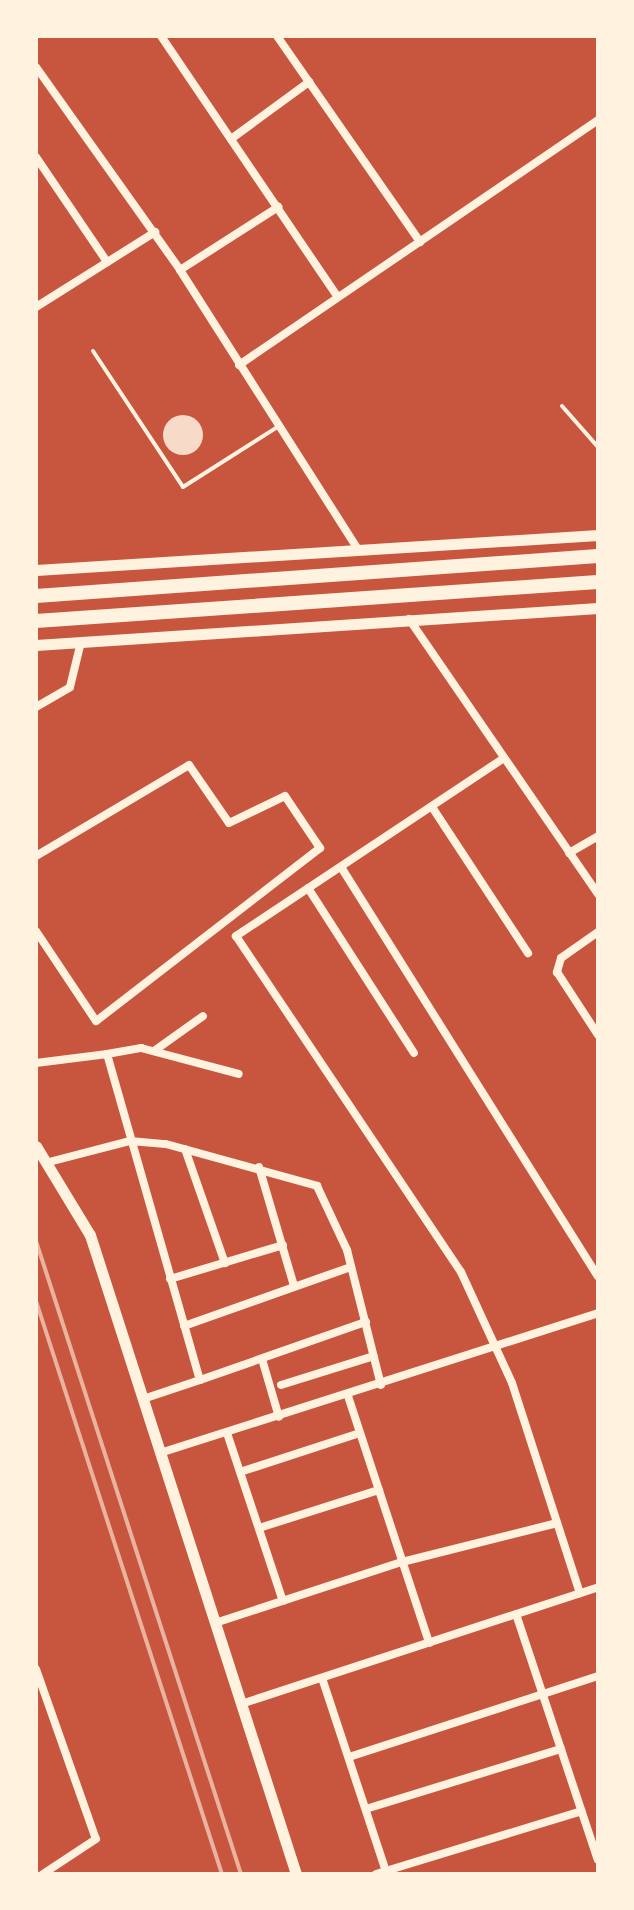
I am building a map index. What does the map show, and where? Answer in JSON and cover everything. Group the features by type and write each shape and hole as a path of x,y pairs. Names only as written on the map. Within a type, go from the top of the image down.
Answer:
{"highway":[{"path":"36,596 598,556"},
{"path":"36,621 598,582"}],"street":[{"path":"161,36 338,297"},
{"path":"277,36 420,242"},
{"path":"36,68 155,232 359,551"},
{"path":"231,139 309,82"},
{"path":"239,365 598,120"},
{"path":"36,157 107,262"},
{"path":"180,270 278,207"},
{"path":"38,302 155,232"},
{"path":"36,570 598,535"},
{"path":"36,645 409,618 598,608"},
{"path":"409,618 598,894"},
{"path":"36,707 70,687 81,642"},
{"path":"504,758 236,936 453,1259 498,1347 553,1524 580,1593"},
{"path":"36,856 189,765 229,823 285,796 320,848 96,1021 36,931"},
{"path":"432,807 528,953"},
{"path":"569,853 598,836"},
{"path":"341,867 598,1276"},
{"path":"308,888 414,1053"},
{"path":"598,932 561,958 557,972 598,1035"},
{"path":"154,1051 203,1016"},
{"path":"36,1063 154,1051 239,1074"},
{"path":"107,1054 200,1380"},
{"path":"49,1162 130,1141 185,1149 259,1167 317,1186 351,1267 381,1385"},
{"path":"36,1146 49,1162 90,1235 296,1874"},
{"path":"185,1149 225,1263"},
{"path":"259,1167 294,1286"},
{"path":"170,1279 283,1245"},
{"path":"184,1326 351,1267"},
{"path":"160,1453 348,1396 598,1313"},
{"path":"143,1399 366,1322"},
{"path":"281,1385 374,1356"},
{"path":"262,1359 279,1417"},
{"path":"348,1396 429,1643"},
{"path":"227,1433 283,1601"},
{"path":"240,1472 360,1433"},
{"path":"259,1528 379,1490"},
{"path":"215,1623 402,1562 553,1524"},
{"path":"241,1704 598,1587"},
{"path":"516,1614 598,1860"},
{"path":"36,1669 96,1839 43,1874"},
{"path":"349,1757 598,1676"},
{"path":"322,1678 369,1808 386,1871"},
{"path":"369,1808 561,1749"},
{"path":"376,1874 582,1811"}],"lane":[{"path":"93,351 183,487 279,426"},
{"path":"562,406 598,447"}],"building":[{"path":"183,415 197,421 203,435 197,449 183,455 169,449 163,435 169,421"}],"railway":[{"path":"36,1241 241,1874"},
{"path":"36,1301 222,1874"}]}
